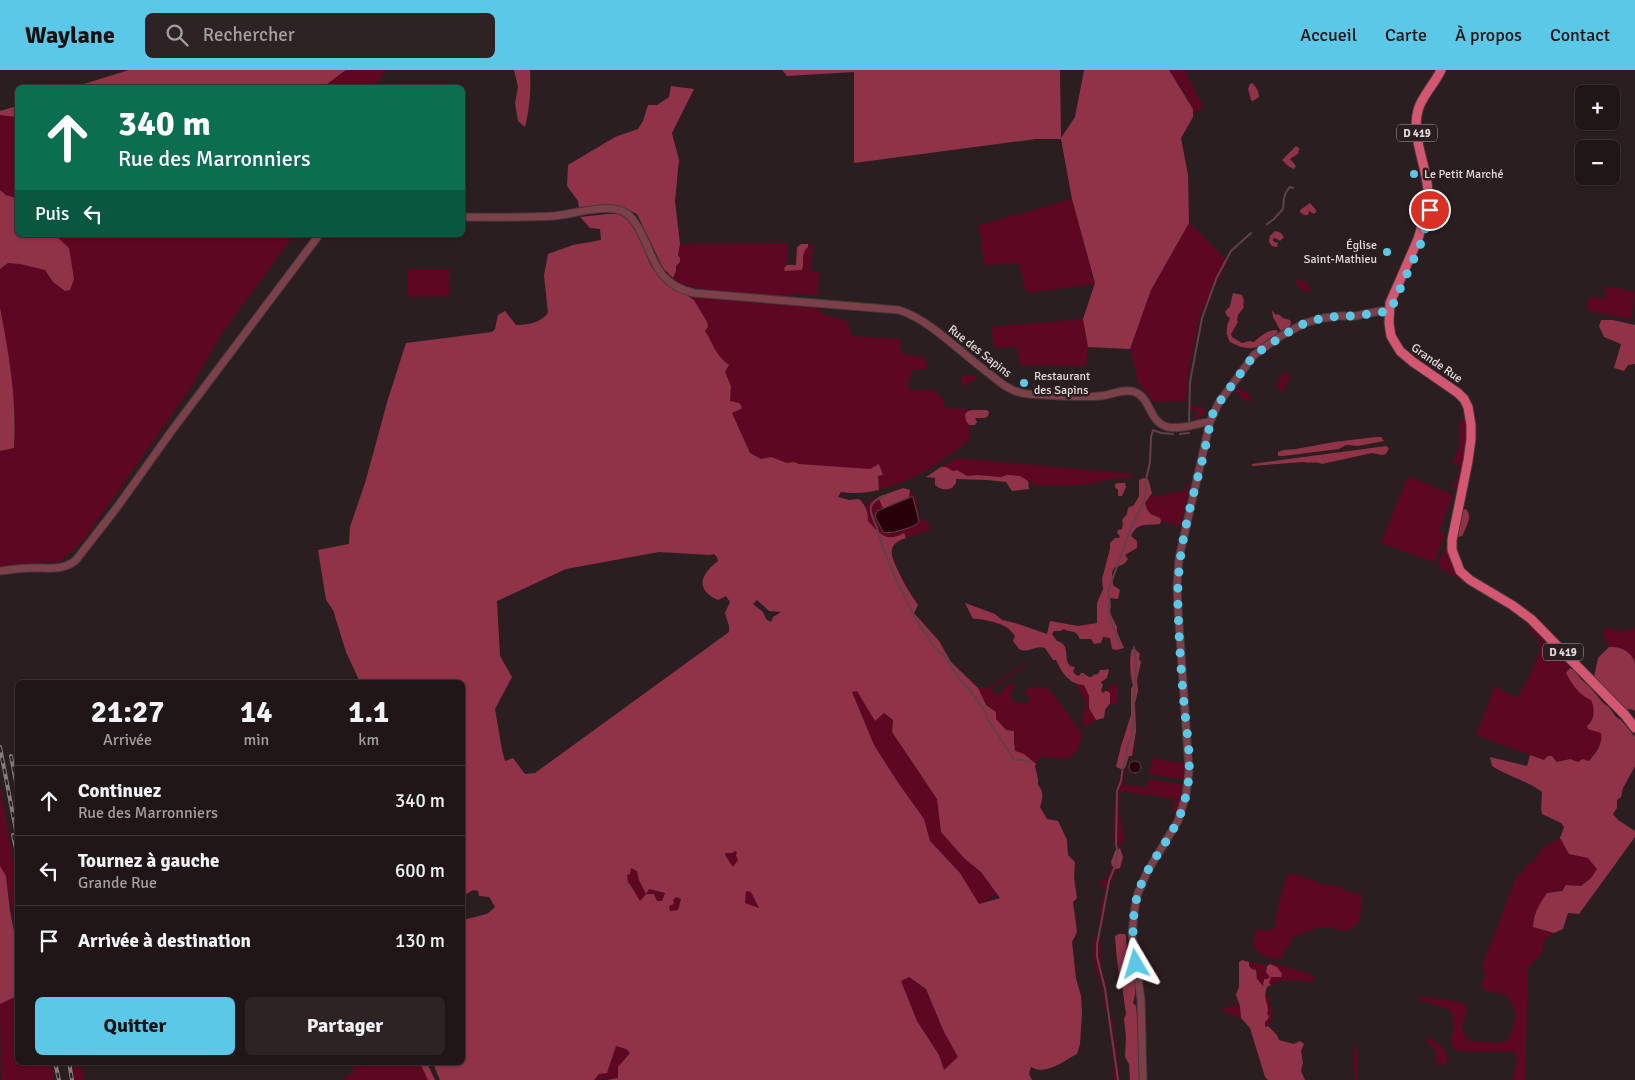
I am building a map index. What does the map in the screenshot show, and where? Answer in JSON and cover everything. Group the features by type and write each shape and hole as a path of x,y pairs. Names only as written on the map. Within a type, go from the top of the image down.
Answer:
{"main road":[{"name":"D 419","path":"1390,311 1390,303 1418,239 1429,200 1416,120 1420,106 1441,70"},
{"name":"Grande Rue","path":"1390,311 1390,330 1396,346 1413,362 1458,393 1464,399 1468,408 1471,439 1452,540 1452,550 1460,571 1470,580 1531,619 1635,728"}],"street":[{"name":"Rue des Sapins","path":"465,218 548,216 608,209 622,211 631,217 644,238 654,264 674,287 694,293 899,310 922,320 971,360 1016,393 1100,396 1132,391 1142,398 1153,417 1164,426 1177,428 1210,422"},
{"path":"0,572 18,569 57,568 68,565 76,560 317,237"},
{"path":"1143,1080 1140,1000 1132,934 1138,893 1142,882 1174,829 1186,795 1189,759 1178,608 1179,558 1210,422 1218,404 1254,355 1279,337 1305,323 1323,318 1390,311"}],"shaded area":[{"path":"129,70 346,70 326,85 80,85"},
{"path":"346,70 386,70 375,85 327,85"},
{"path":"514,70 530,70 530,98 525,127 518,121 515,103 518,87"},
{"path":"782,70 1060,70 1061,138 1075,117 1084,70 1169,70 1193,109 1193,117 1181,138 1188,175 1189,223 1151,290 1130,349 1088,347 1083,319 1095,283 1072,199 1061,139 1036,139 854,163 854,72 787,76"},
{"path":"1169,70 1185,70 1203,108 1193,113 1187,97"},
{"path":"1252,83 1257,89 1259,97 1253,101 1248,89"},
{"path":"671,86 694,89 672,133 679,160 675,201 680,244 678,255 680,262 676,266 673,278 663,268 637,214 619,207 579,207 578,201 567,186 568,165 615,137 638,129 643,121 648,105 657,105 669,97"},
{"path":"15,107 15,117 0,115 0,111"},
{"path":"0,115 15,117 15,198 6,195 0,190"},
{"path":"1296,146 1300,149 1299,153 1290,159 1296,166 1294,169 1282,160"},
{"path":"0,190 6,195 15,198 15,237 57,237 69,248 74,279 70,290 65,291 53,282 45,270 8,263 0,269"},
{"path":"1072,199 1095,284 1026,293 1019,263 984,265 979,225"},
{"path":"1310,203 1316,210 1314,214 1309,211 1308,215 1304,215 1300,212 1300,210"},
{"path":"618,214 628,219 638,235 651,266 667,285 694,300 707,322 708,327 705,331 718,354 729,365 725,372 731,386 730,401 739,403 742,407 732,413 750,453 761,459 771,457 787,463 794,462 799,464 870,469 879,464 883,475 878,476 879,490 860,493 841,492 838,497 849,500 859,499 866,509 868,521 884,536 892,537 904,533 906,538 894,545 892,554 903,581 918,605 914,613 939,641 951,662 978,688 986,705 996,712 996,719 1006,730 1014,731 1015,751 1024,754 1036,764 1038,785 1042,795 1040,807 1047,819 1058,821 1067,840 1068,855 1075,862 1074,878 1077,898 1073,902 1077,932 1072,942 1082,1013 1080,1044 1077,1054 1048,1069 1043,1070 1031,1067 1029,1074 1032,1080 607,1080 618,1078 618,1067 630,1053 626,1049 616,1046 607,1073 599,1074 594,1080 440,1080 434,1065 465,1065 465,920 487,914 495,907 489,897 479,896 478,891 473,890 465,895 465,680 359,680 346,652 333,610 326,600 318,550 349,544 350,527 365,483 388,399 406,343 492,332 495,329 498,315 505,311 516,325 538,321 548,313 544,275 548,254 573,245 601,240 600,229 590,228 580,217","holes":["659,552 714,554 718,561 707,571 704,576 703,586 710,596 718,600 726,596 730,602 725,613 729,632 535,773 525,774 513,758 505,761 495,709 512,677 500,656 497,601 566,569","757,600 769,611 781,612 773,617 771,622 753,604","857,691 875,721 884,713 893,720 892,732 937,799 941,832 964,858 981,872 1000,898 979,904 960,873 930,841 924,819 874,745 852,692","737,852 738,860 733,867 725,855 726,853","631,868 637,871 646,894 640,901 627,875 630,874","649,889 665,893 662,901 657,901 654,894 646,894","746,891 751,892 759,908 745,903","676,897 681,899 678,910 670,911 669,906 674,904 673,900","909,977 926,989 944,1032 958,1057 944,1070 939,1055 917,1021 901,981"]},
{"path":"1189,223 1228,261 1200,315 1189,366 1186,401 1154,402 1138,382 1130,349 1151,290"},
{"path":"1275,231 1281,233 1284,237 1280,241 1275,238 1273,239 1273,241 1278,243 1277,247 1272,246 1269,242 1270,236"},
{"path":"58,237 293,237 222,333 191,387 83,541 60,562 0,567 0,451 14,448 16,421 11,374 0,308 0,269 8,263 45,270 53,282 60,239"},
{"path":"787,243 785,271 802,270 804,252 808,244 813,245 810,270 819,272 818,296 791,293 791,297 784,297 714,291 686,286 673,281 680,244"},
{"path":"801,244 808,244 803,255 802,270 785,271 784,268 787,265 796,265 797,247"},
{"path":"407,269 450,269 449,296 407,297"},
{"path":"1298,278 1302,282 1304,281 1311,290 1308,293 1297,285 1295,281"},
{"path":"1606,286 1635,292 1631,319 1587,311 1589,297 1604,299"},
{"path":"1233,293 1242,295 1244,307 1238,315 1238,322 1231,334 1232,337 1242,343 1254,342 1270,331 1277,330 1278,334 1261,345 1250,348 1238,346 1230,342 1227,330 1230,318 1225,312 1230,306"},
{"path":"686,295 819,308 820,313 848,322 851,336 900,339 901,354 924,357 928,369 912,370 908,385 909,390 933,390 943,398 944,408 968,409 966,419 969,425 969,440 948,457 927,470 879,490 878,476 882,475 875,465 870,469 854,469 794,462 787,463 771,457 760,459 750,453 732,412 741,409 729,401 731,386 725,371 730,367 715,353 705,331 707,322 694,300"},
{"path":"0,308 12,378 15,430 14,448 0,451"},
{"path":"1272,310 1276,315 1278,314 1290,320 1290,327 1282,331 1280,330 1273,317"},
{"path":"1083,319 1088,347 1086,366 1020,365 1017,347 994,348 991,327"},
{"path":"1601,320 1613,320 1635,325 1635,364 1628,365 1624,371 1614,368 1621,344 1604,337 1599,326"},
{"path":"1422,353 1437,360 1434,369 1418,359"},
{"path":"1283,372 1290,376 1283,392 1276,387"},
{"path":"961,375 977,376 974,382 969,381 966,386 962,385"},
{"path":"1236,386 1251,396 1248,402 1239,397 1240,394 1232,391"},
{"path":"1190,405 1206,409 1205,414 1195,418 1198,411 1190,409"},
{"path":"972,410 987,410 989,412 985,418 975,418 977,422 975,425 969,425 965,414"},
{"path":"1462,419 1466,419 1469,435 1459,489 1457,489 1449,487 1450,485 1453,486 1460,466 1453,463 1457,449 1459,449"},
{"path":"1381,437 1384,441 1358,446 1346,445 1339,449 1278,456 1278,452 1284,450"},
{"path":"1386,446 1389,448 1386,454 1372,453 1322,464 1303,462 1252,466 1252,464"},
{"path":"956,458 1132,474 1132,478 1116,478 1090,484 1066,486 1034,485 1028,481 1007,475 1001,477 967,476 941,467"},
{"path":"941,467 946,467 953,471 957,470 967,476 1020,476 1028,481 1029,489 1012,491 1006,482 956,479 956,483 952,488 941,489 935,485 935,478 926,477"},
{"path":"1408,476 1453,495 1439,531 1445,534 1434,562 1381,543"},
{"path":"1143,478 1148,479 1152,493 1145,503 1146,507 1150,514 1160,518 1161,521 1160,524 1140,526 1134,531 1131,536 1137,541 1137,548 1125,555 1128,559 1127,561 1115,567 1112,572 1113,585 1120,590 1118,599 1110,598 1111,607 1109,611 1124,648 1112,649 1110,638 1103,637 1101,643 1094,644 1091,639 1080,639 1075,632 1064,629 1054,631 1052,634 1057,641 1064,645 1068,663 1070,666 1075,667 1073,672 1076,675 1079,676 1083,673 1092,677 1098,674 1100,670 1109,670 1107,678 1101,682 1103,685 1101,691 1110,693 1110,703 1105,710 1104,718 1096,720 1089,708 1089,696 1084,685 1070,680 1045,648 1041,647 1025,651 1019,649 1013,641 1015,636 1009,629 995,622 973,619 965,603 995,614 1002,620 1047,634 1050,621 1078,626 1097,623 1097,603 1103,589 1102,579 1110,543 1115,538 1119,538 1120,536 1117,533 1118,530 1122,529 1122,520 1127,514 1128,508 1134,505 1139,496 1139,480"},
{"path":"1125,483 1126,487 1122,496 1118,496 1118,490 1115,487 1115,484"},
{"path":"1190,484 1181,526 1161,521 1160,518 1149,512 1145,503 1150,497 1185,491 1186,486"},
{"path":"903,488 910,490 909,497 883,508 878,497"},
{"path":"910,490 918,505 921,519 928,522 930,530 906,538 904,533 892,537 884,536 868,521 866,507 868,500 878,497 883,508 877,511 891,533 918,521 914,503 911,497 909,497"},
{"path":"913,497 919,521 917,524 895,532 883,532 875,516 877,511"},
{"path":"1466,509 1469,515 1468,522 1463,535 1459,537 1456,534 1463,510"},
{"path":"1446,546 1448,547 1454,568 1468,585 1439,567 1438,564"},
{"path":"1607,627 1621,631 1635,628 1635,663 1625,651 1609,647 1603,634"},
{"path":"1528,628 1533,628 1545,644 1570,668 1566,673 1585,692 1593,704 1594,709 1590,724 1600,732 1602,739 1589,761 1578,762 1570,759 1557,762 1552,756 1548,756 1544,760 1476,735 1495,686 1516,698 1527,680 1541,648 1538,639"},
{"path":"1609,647 1618,647 1625,650 1631,655 1635,663 1635,711 1631,709 1625,710 1594,677 1598,658"},
{"path":"1132,649 1140,654 1139,659 1141,662 1135,703 1136,731 1132,756 1129,756 1125,768 1121,769 1116,767 1131,715 1131,689 1133,685 1130,662"},
{"path":"1024,664 1026,665 990,689 998,695 1011,682 1015,686 1010,695 1013,702 1029,703 1029,696 1024,694 1027,689 1042,687 1047,689 1082,734 1077,750 1073,755 1063,758 1041,756 1036,764 1024,754 1015,751 1014,731 1006,730 995,719 995,712 981,696 978,688 988,688"},
{"path":"1570,668 1609,707 1635,737 1635,766 1623,788 1621,797 1617,800 1617,808 1613,814 1618,820 1635,831 1635,837 1579,914 1568,913 1563,929 1554,933 1533,927 1537,909 1547,893 1562,891 1566,885 1581,886 1591,878 1597,869 1588,858 1569,854 1560,838 1564,827 1561,823 1542,814 1542,792 1530,784 1492,766 1490,757 1527,766 1530,755 1544,760 1548,756 1552,756 1557,762 1570,759 1578,762 1583,759 1589,761 1600,745 1601,733 1588,729 1587,726 1592,721 1594,714 1592,703 1570,681 1566,673"},
{"path":"1112,683 1118,688 1117,703 1111,705 1110,693 1107,691"},
{"path":"1076,684 1083,685 1089,696 1089,708 1096,720 1086,727 1082,723 1087,704"},
{"path":"858,690 874,720 884,714 893,720 892,732 937,799 941,832 964,858 981,872 997,894 979,904 960,873 930,841 924,819 874,745 852,692"},
{"path":"1152,758 1179,763 1183,761 1184,777 1181,779 1149,774"},
{"path":"1137,761 1140,762 1140,772 1133,773 1130,772 1129,765 1130,762"},
{"path":"1125,768 1124,785 1147,787 1149,779 1183,785 1177,814 1173,813 1175,799 1120,791 1119,811 1124,841 1120,848 1116,850 1114,830 1115,799 1121,769"},
{"path":"0,787 15,871 15,928 6,876 0,866"},
{"path":"1560,838 1569,854 1588,858 1597,869 1591,878 1581,886 1567,885 1562,890 1547,893 1534,915 1540,930 1554,933 1544,940 1544,945 1537,959 1528,968 1525,1080 1512,1080 1517,1061 1515,1052 1457,1051 1452,1046 1451,1037 1454,1029 1452,1014 1448,1009 1420,1000 1419,996 1464,1003 1467,1009 1462,1030 1470,1041 1499,1043 1508,1040 1515,1021 1513,1006 1505,994 1486,991 1481,986 1486,974 1482,966 1517,876 1523,872 1527,864 1534,862 1541,850"},
{"path":"1120,848 1123,857 1120,868 1117,869 1112,866 1111,862 1115,851"},
{"path":"737,852 738,861 733,867 725,855"},
{"path":"0,866 6,876 15,936 15,997 0,1004"},
{"path":"1112,866 1117,869 1109,888 1102,929 1098,928 1101,904 1106,890 1100,884 1101,881 1108,877"},
{"path":"631,868 637,871 639,880 646,893 649,889 665,893 662,901 657,901 654,894 646,894 639,901 628,882 627,874"},
{"path":"1288,873 1339,887 1351,893 1362,894 1362,904 1359,922 1350,930 1343,931 1329,927 1317,928 1291,938 1290,945 1284,950 1283,958 1274,959 1259,953 1253,946 1256,929 1265,931 1275,928 1278,905"},
{"path":"746,891 751,891 759,908 745,903"},
{"path":"676,897 681,899 678,910 670,911 669,906 674,904 673,900"},
{"path":"1098,932 1101,933 1102,966 1115,1028 1113,1031 1120,1080 1113,1080 1114,1068 1107,1011 1104,1005 1102,985 1096,972 1093,953 1093,941"},
{"path":"1125,934 1126,936 1134,978 1135,995 1133,1003 1136,1006 1140,1048 1140,1080 1130,1080 1129,1064 1125,1057 1126,1037 1124,1019 1126,1014 1121,978 1119,976 1115,936"},
{"path":"1242,960 1249,962 1249,966 1256,970 1257,979 1263,986 1264,979 1270,977 1266,972 1267,966 1270,964 1277,967 1282,974 1281,977 1271,977 1269,983 1271,985 1267,987 1265,997 1267,1014 1269,1016 1265,1022 1265,1027 1268,1026 1277,1035 1279,1040 1294,1044 1300,1041 1304,1044 1301,1051 1303,1063 1301,1071 1305,1080 1268,1080 1265,1077 1250,1028 1241,1018 1240,1006 1236,995 1239,987 1239,962"},
{"path":"1249,962 1267,966 1270,977 1278,977 1278,969 1270,964 1272,963 1311,974 1315,978 1313,982 1285,981 1281,978 1280,981 1271,985 1267,979 1264,981 1263,986 1258,982 1257,971 1249,966"},
{"path":"909,977 926,989 944,1032 958,1057 944,1071 939,1055 917,1021 901,981"},
{"path":"1265,996 1270,997 1269,1003 1272,1011 1271,1021 1265,1028 1268,1010 1264,999"},
{"path":"15,997 15,1065 51,1065 54,1080 1,1080 0,1004"},
{"path":"1238,1002 1241,1018 1221,1009 1233,1006"},
{"path":"1428,1038 1439,1044 1444,1050 1447,1062 1443,1065 1437,1065 1436,1051 1427,1042"},
{"path":"1356,1045 1358,1080 1355,1080 1353,1046"},
{"path":"616,1046 626,1049 630,1053 618,1067 619,1078 594,1080 612,1061"},
{"path":"354,1065 421,1065 428,1080 347,1080 346,1075 352,1074"},
{"path":"421,1065 428,1065 435,1080 428,1080"},
{"path":"82,1067 84,1080 74,1080 72,1068"}],"waterway":[{"path":"1267,224 1283,209 1286,192 1290,187 1293,188"},
{"path":"1189,423 1190,382 1202,318 1217,277 1231,251 1251,233"},
{"path":"1120,645 1110,619 1108,591 1131,528 1145,499 1153,430 1173,434"},
{"path":"1180,434 1189,433"},
{"path":"883,496 872,504 871,514 890,567 921,628 928,636 932,645 945,657 959,679 985,711 989,721 1014,760 1030,762"},
{"path":"1118,1080 1105,989 1097,957 1097,945 1109,881 1118,853 1116,844 1117,791 1127,756 1127,747 1132,736 1136,662 1134,647"}],"railway":[{"path":"0,747 15,825"},
{"path":"11,756 15,777"},
{"path":"13,835 15,844"},
{"path":"56,1065 59,1080"},
{"path":"70,1065 72,1080"}],"place":[{"name":"Le Petit Marché","path":"1414,174"},
{"name":"Église Saint-Mathieu","path":"1387,252"},
{"name":"Restaurant des Sapins","path":"1024,383"}],"route":[{"path":"1136,964 1132,926 1138,893 1147,872 1174,829 1181,812 1188,783 1189,759 1180,658 1177,586 1179,558 1213,413 1254,355 1287,333 1305,323 1323,318 1390,311 1422,241 1430,210"}]}
